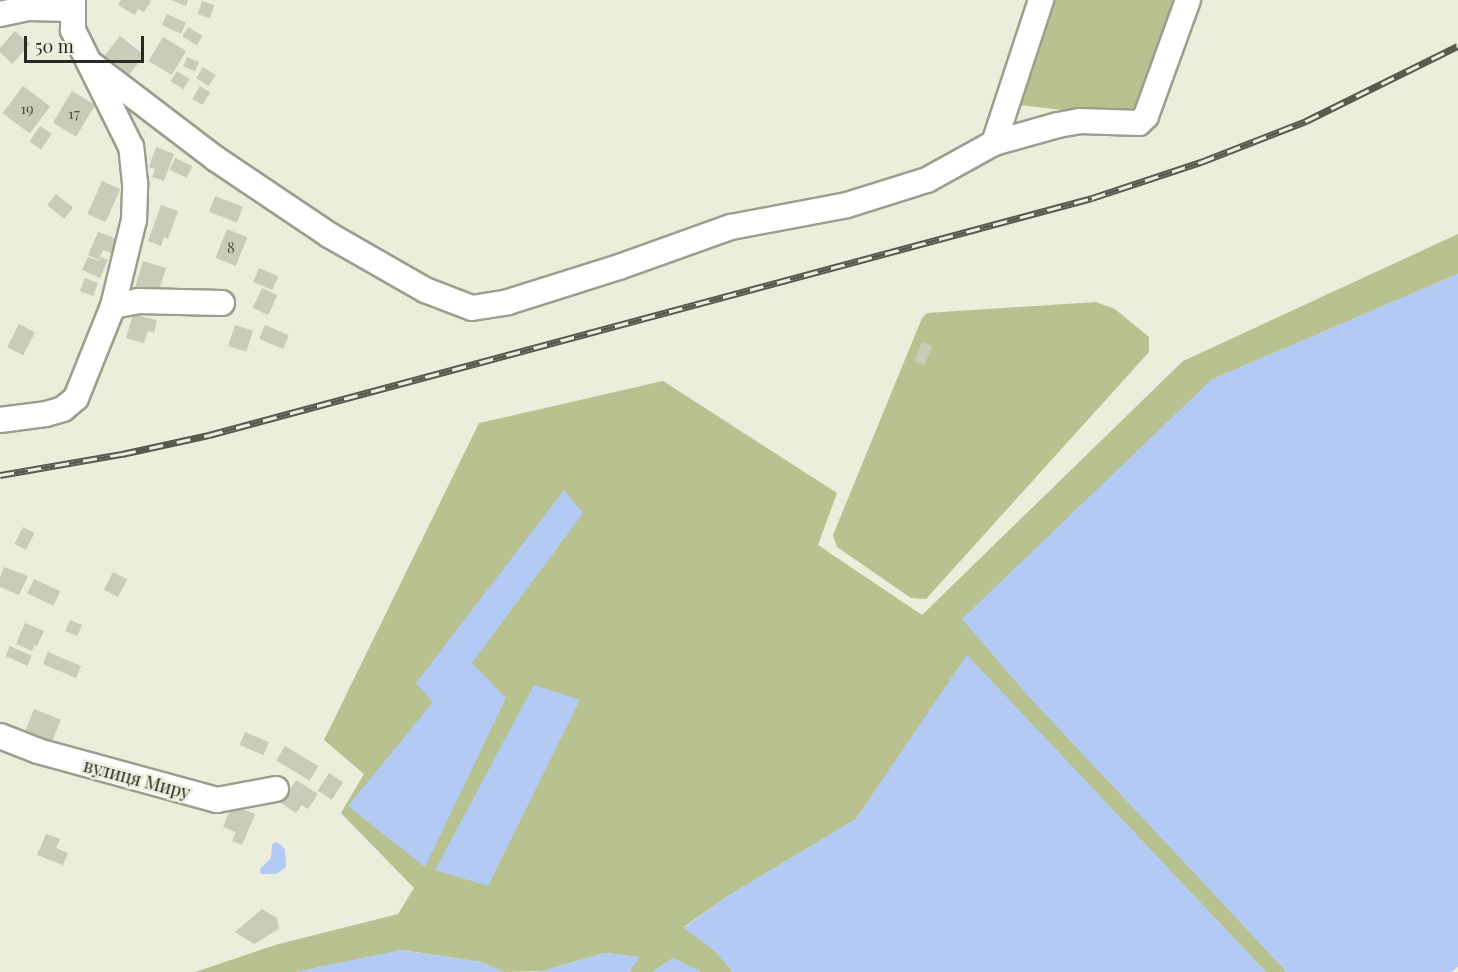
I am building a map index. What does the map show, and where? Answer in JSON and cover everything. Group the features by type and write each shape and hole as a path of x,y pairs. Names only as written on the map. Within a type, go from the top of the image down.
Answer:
{"street":[{"path":"994,143 1041,0"},
{"path":"90,63 216,159 329,235 425,290 472,308 519,298 619,267 731,227 847,205 927,180 994,143 1080,121 1134,124 1144,120 1188,0"},
{"path":"0,14 28,8 72,4 74,30 131,147 135,183 134,220 113,306 76,398 63,409 46,414 0,420"},
{"path":"113,306 138,301 222,303"},
{"name":"вулиця Миру","path":"0,736 38,752 217,800 276,789"}],"green space":[{"path":"1049,0 1179,0 1137,119 1012,104"},
{"path":"1458,234 1458,274 1211,380 1097,768 1287,972 1266,972 967,656 856,819 728,896 684,927 716,952 733,972 700,972 673,958 653,972 629,972 639,957 605,953 542,971 504,972 481,962 402,950 296,972 195,972 275,945 398,914 414,888 341,813 364,774 324,740 479,423 663,381 837,493 818,545 922,615 1183,361"},
{"path":"1096,302 1115,309 1149,337 1149,352 926,599 911,598 837,547 833,535 922,318 927,313"}],"water":[{"path":"1458,274 1458,967 1451,972 1287,972 1029,697 962,619 1211,380"},
{"path":"564,490 583,513 472,663 506,698 425,867 348,806 433,702 416,683"},
{"path":"967,655 1266,972 733,972 716,952 684,928 728,896 856,819"},
{"path":"534,685 580,700 488,886 435,870"},
{"path":"277,842 285,849 286,867 276,874 261,874 260,869 271,858 272,844"},
{"path":"401,950 481,962 504,972 296,972"},
{"path":"605,953 640,957 629,972 531,972 542,971"},
{"path":"673,958 700,971 700,972 653,972"}],"building":[{"path":"121,0 151,1 144,12 138,9 135,15 118,5"},
{"path":"171,0 188,0 186,6"},
{"path":"202,1 214,5 210,18 198,14"},
{"path":"167,14 186,23 181,34 162,25"},
{"path":"188,27 203,36 197,45 182,36"},
{"path":"15,31 30,44 12,64 0,52 0,48"},
{"path":"120,36 144,55 127,77 103,58"},
{"path":"163,37 186,51 172,75 149,61"},
{"path":"187,57 199,62 195,71 183,66"},
{"path":"203,67 216,75 209,86 196,78"},
{"path":"177,71 190,79 183,89 171,81"},
{"path":"23,86 50,106 30,134 3,113"},
{"path":"200,86 210,92 203,105 192,99"},
{"path":"72,91 95,105 76,137 53,123"},
{"path":"40,126 52,134 41,150 29,142"},
{"path":"156,147 174,154 164,181 152,177 155,169 149,167"},
{"path":"175,158 192,166 187,178 170,170"},
{"path":"102,181 120,189 106,222 87,214"},
{"path":"56,194 73,208 64,219 47,205"},
{"path":"215,196 243,207 237,223 209,212"},
{"path":"161,205 178,211 168,239 164,237 161,246 148,241"},
{"path":"227,229 247,237 236,266 215,258"},
{"path":"98,232 117,239 111,253 103,250 99,260 88,255"},
{"path":"88,257 99,261 101,257 108,260 100,278 82,270"},
{"path":"143,261 166,268 157,296 135,289"},
{"path":"259,268 278,276 272,290 253,282"},
{"path":"85,278 98,283 93,296 80,291"},
{"path":"262,288 277,295 268,315 253,308"},
{"path":"133,314 157,320 154,333 148,331 144,343 126,338"},
{"path":"19,324 35,332 23,355 7,347"},
{"path":"235,325 253,331 246,352 228,346"},
{"path":"265,325 289,335 283,349 259,339"},
{"path":"922,342 932,346 924,366 914,361"},
{"path":"23,527 35,533 26,550 14,544"},
{"path":"4,567 28,576 19,595 0,587 0,577"},
{"path":"113,572 127,579 118,597 104,590"},
{"path":"34,579 60,591 54,606 27,594"},
{"path":"70,620 82,625 77,636 65,631"},
{"path":"25,623 44,631 32,651 16,644"},
{"path":"10,646 32,656 27,666 6,656"},
{"path":"48,652 81,666 76,678 43,664"},
{"path":"34,709 61,720 52,743 25,732"},
{"path":"245,732 269,742 263,755 240,745"},
{"path":"285,746 318,766 310,781 276,761"},
{"path":"329,773 343,782 332,800 318,791"},
{"path":"296,780 318,794 308,809 302,805 296,813 281,803"},
{"path":"232,805 255,814 242,845 232,841 236,832 223,827"},
{"path":"46,834 60,839 56,848 68,853 63,865 37,855"},
{"path":"262,909 277,918 279,929 254,944 235,932"}],"railway":[{"path":"0,475 122,454 209,435 1092,198 1201,162 1306,121 1458,46"}]}
